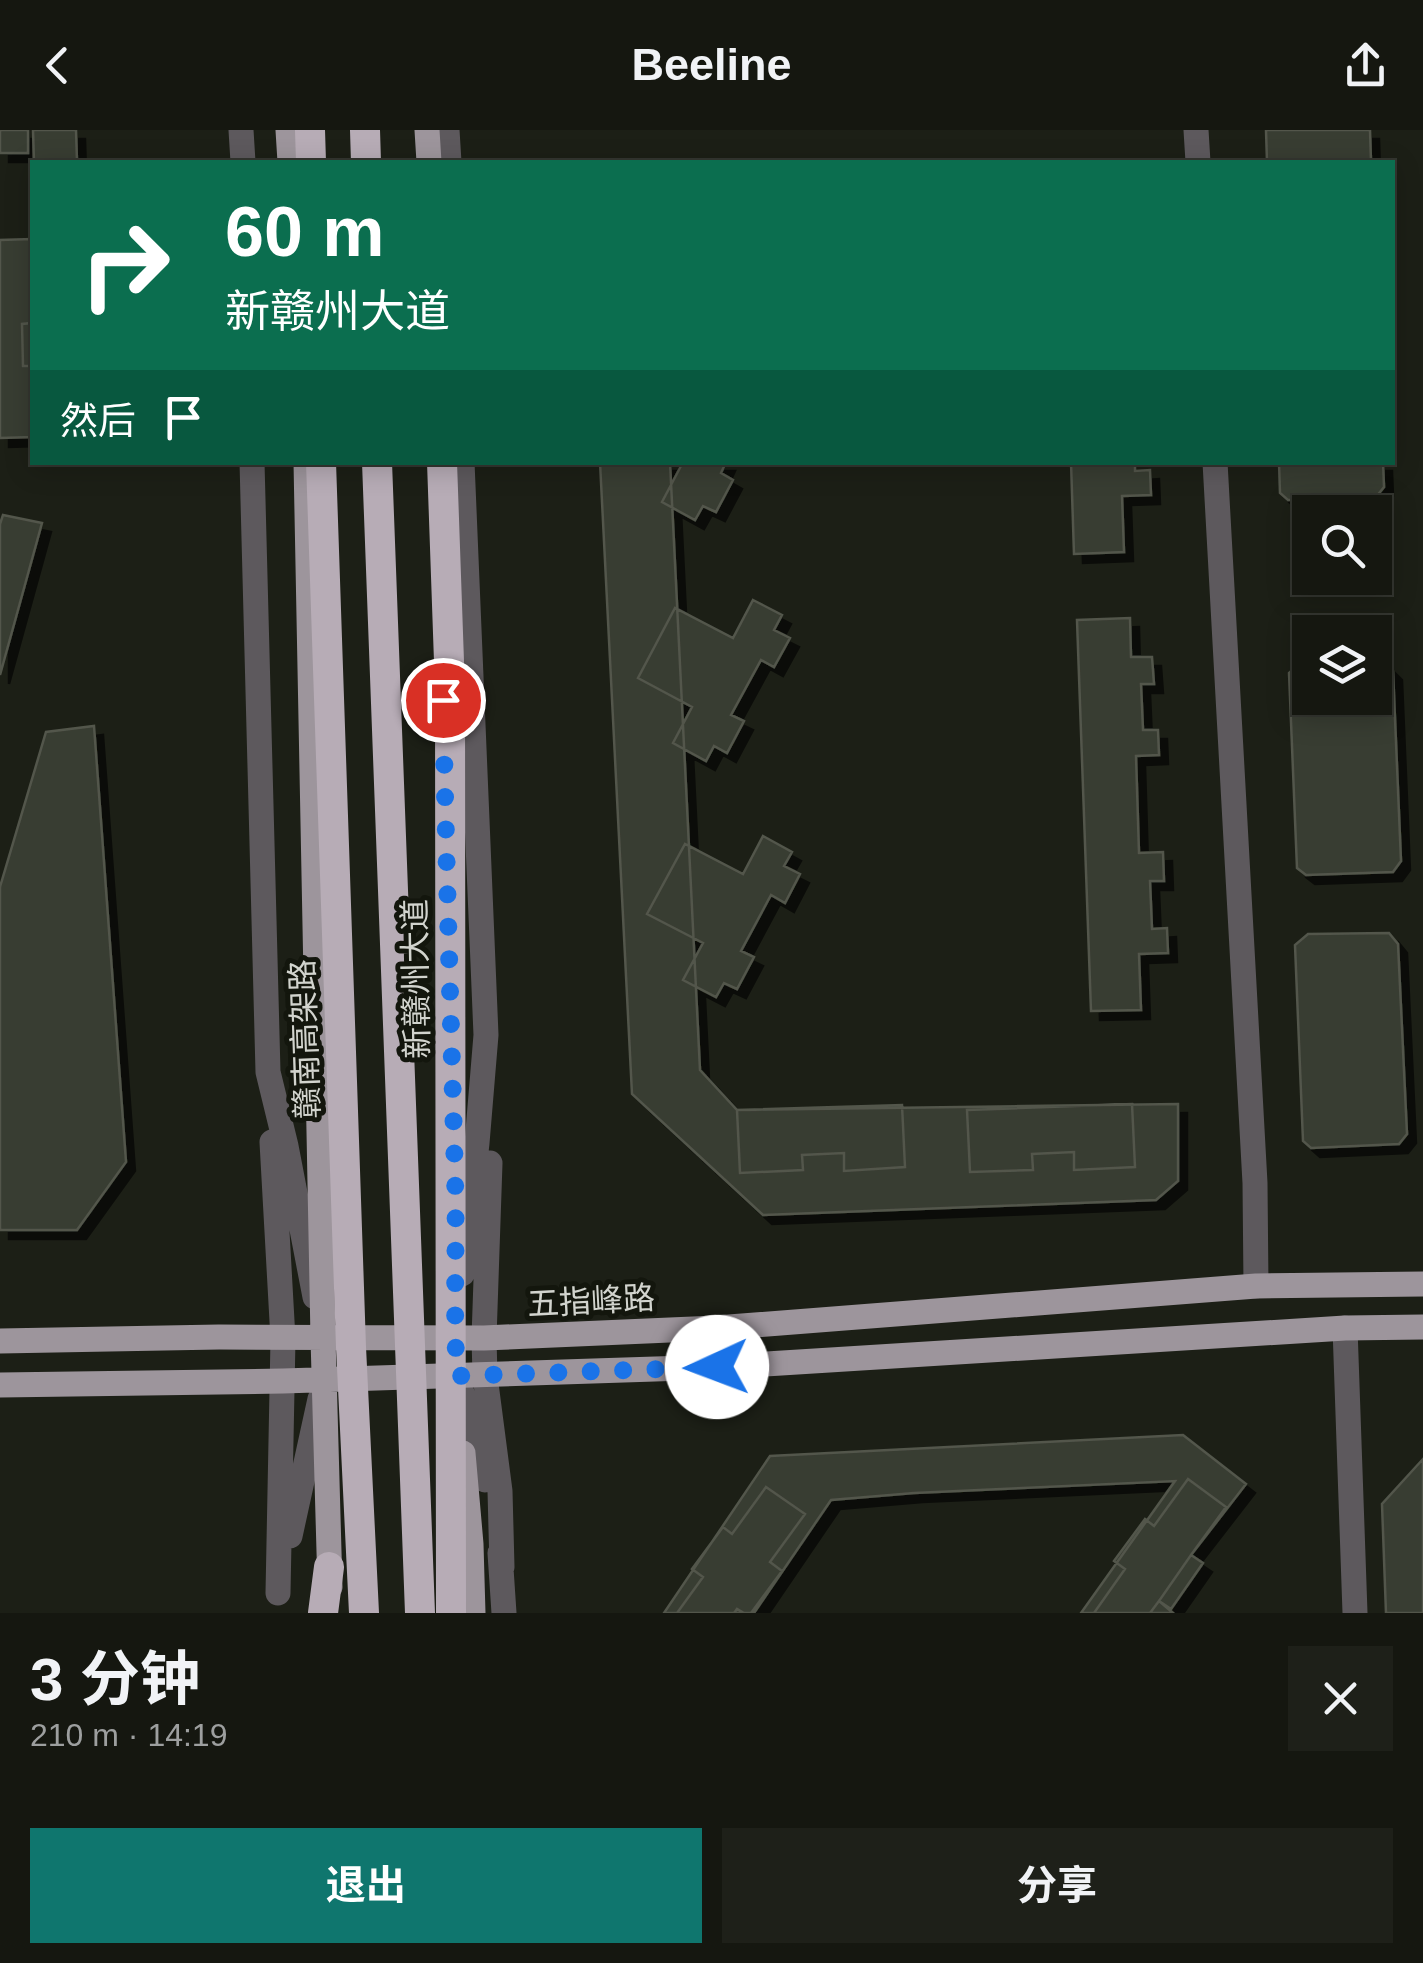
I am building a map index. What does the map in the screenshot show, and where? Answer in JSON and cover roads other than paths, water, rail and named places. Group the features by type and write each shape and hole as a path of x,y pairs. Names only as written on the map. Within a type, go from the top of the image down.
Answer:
{"highway":[{"path":"310,130 311,160"},
{"path":"365,130 366,160"},
{"name":"赣南高架路","path":"321,465 349,1308 364,1613"},
{"path":"378,465 420,1613"},
{"path":"440,465 450,710 451,1613"},
{"path":"323,1613 329,1567"}],"main road":[{"path":"288,130 290,160"},
{"path":"426,130 429,160"},
{"path":"306,465 322,1338 332,1613"},
{"name":"新赣州大道","path":"440,465 455,1181 454,1339 473,1613"},
{"name":"五指峰路","path":"0,1342 484,1338 716,1328 1256,1286 1423,1284"},
{"path":"0,1385 283,1382 717,1367 1345,1328 1423,1327"}],"street":[{"path":"241,130 243,160"},
{"path":"448,130 449,160"},
{"path":"1196,130 1198,160"},
{"path":"252,465 268,1072 283,1339 278,1603"},
{"path":"462,465 490,1162 485,1376 500,1492 504,1613"},
{"path":"1214,465 1255,1184 1256,1286"},
{"path":"454,1339 486,1035"},
{"path":"268,1072 322,1338"},
{"path":"1345,1328 1354,1613"},
{"path":"457,1376 492,1504 502,1568"},
{"path":"278,1603 324,1380"}]}
